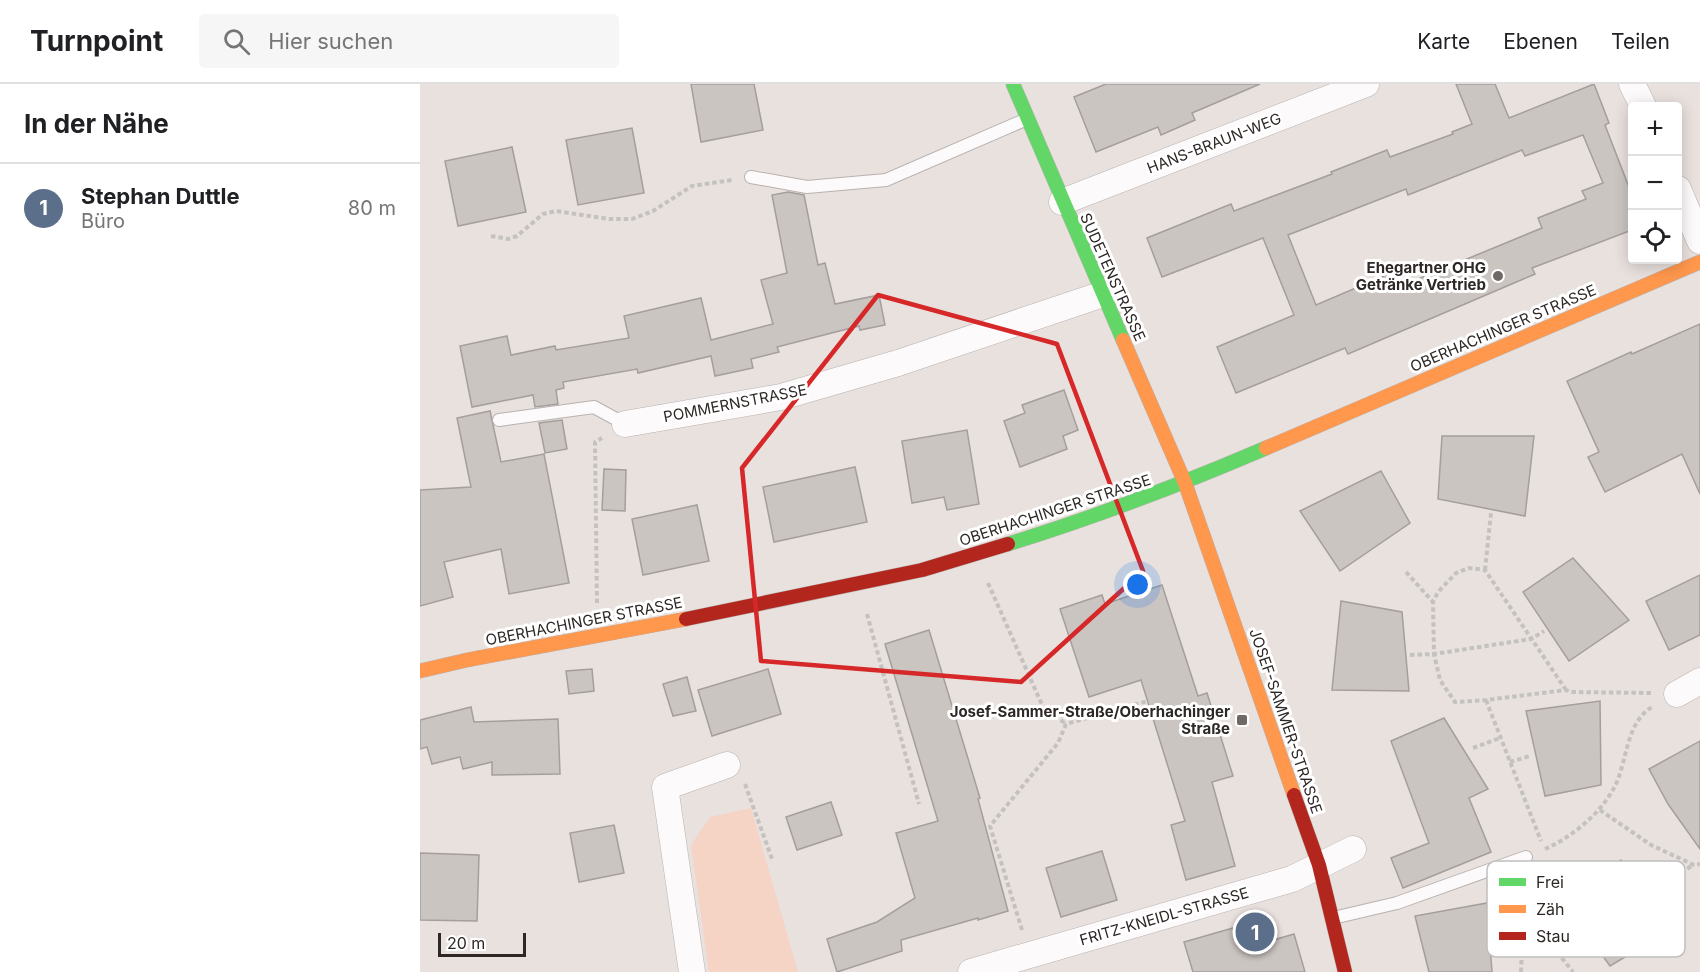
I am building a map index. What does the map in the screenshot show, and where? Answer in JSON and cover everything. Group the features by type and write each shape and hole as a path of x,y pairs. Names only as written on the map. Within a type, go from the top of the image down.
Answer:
{"main road":[{"name":"SUDETENSTRASSE","path":"1013,84 1185,483"},
{"name":"OBERHACHINGER STRASSE","path":"420,670 719,613 922,570 1107,514 1185,483 1700,262"},
{"name":"JOSEF-SAMMER-STRASSE","path":"1185,483 1319,866 1345,972"}],"street":[{"name":"HANS-BRAUN-WEG","path":"1062,202 1366,84"},
{"path":"1632,84 1640,102"},
{"path":"1682,200 1700,241"},
{"name":"POMMERNSTRASSE","path":"626,424 781,397 898,363 1103,294"},
{"path":"1677,694 1700,681"},
{"path":"692,972 664,787 728,765"},
{"name":"FRITZ-KNEIDL-STRASSE","path":"970,972 1292,879 1353,849"}],"lane":[{"path":"751,177 807,187 886,180 1027,118"},
{"path":"499,420 594,407 626,424"},
{"path":"1515,861 1526,857"},
{"path":"1332,918 1397,903 1487,871"}],"path":[{"path":"491,236 508,239 517,236 543,214 556,211 609,219 632,219 653,211 692,186 751,177"},
{"path":"597,607 595,442 626,424"},
{"path":"1491,513 1485,570 1566,690"},
{"path":"1485,570 1469,568 1456,573 1438,592 1433,602 1434,654 1440,680 1455,702 1566,690 1571,692 1677,694"},
{"path":"1406,572 1433,602"},
{"path":"990,590 1043,707 1066,724"},
{"path":"865,607 919,804"},
{"path":"1410,655 1434,654 1531,639 1544,631"},
{"path":"1486,700 1544,850 1558,844 1600,810 1615,786 1629,739 1646,710 1677,694"},
{"path":"1066,724 1148,701"},
{"path":"1029,954 990,826 1058,743 1066,724"},
{"path":"1473,748 1500,738"},
{"path":"1510,762 1530,756"},
{"path":"728,765 743,777 772,859"},
{"path":"1600,810 1651,845 1694,865"},
{"path":"1526,857 1526,861"},
{"path":"1685,871 1700,864"},
{"path":"1521,972 1522,957"},
{"path":"1561,957 1573,972"}],"highlighted area":[{"path":"878,295 1057,344 1143,571 1021,682 761,661 742,468"}],"shaded area":[{"path":"751,808 798,972 709,972 691,845 710,817"}],"building":[{"path":"691,84 754,84 763,130 701,142"},
{"path":"1106,84 1260,84 1192,113 1195,120 1161,135 1158,127 1096,152 1074,97"},
{"path":"1456,84 1495,84 1509,118 1594,84 1609,123 1605,125 1628,185 1628,232 1532,268 1535,274 1348,354 1345,348 1236,393 1217,347 1294,315 1263,238 1162,277 1147,238 1231,204 1234,211 1332,174 1331,172 1387,150 1390,157 1453,134 1452,132 1472,124","holes":["1583,135 1603,183 1582,191 1586,199 1538,218 1542,228 1411,282 1405,267 1316,305 1288,235 1406,189 1408,195 1522,150 1525,156"]},
{"path":"632,128 644,193 578,205 566,140"},
{"path":"512,147 526,212 458,226 445,161"},
{"path":"788,192 804,195 818,265 825,263 835,304 879,295 885,325 860,330 859,326 777,347 779,352 751,359 753,368 715,376 711,356 638,373 637,369 563,382 564,388 556,390 558,404 535,407 533,395 472,407 460,346 507,336 511,355 555,346 556,350 629,338 624,316 701,298 711,340 773,324 761,280 787,273 772,195"},
{"path":"1700,324 1700,494 1682,454 1605,492 1588,457 1599,452 1567,381"},
{"path":"1064,390 1078,430 1063,436 1067,449 1020,467 1004,421 1025,413 1022,405"},
{"path":"490,411 501,462 544,454 569,583 509,594 501,549 444,562 453,597 420,606 420,490 471,487 457,418"},
{"path":"562,420 567,449 545,453 539,423"},
{"path":"967,430 979,504 947,510 944,497 912,503 902,441"},
{"path":"1442,436 1534,436 1525,516 1438,499"},
{"path":"855,467 867,522 774,542 763,487"},
{"path":"604,469 626,470 625,511 602,510"},
{"path":"1381,471 1410,523 1340,571 1300,511"},
{"path":"697,505 709,561 643,575 632,519"},
{"path":"1573,558 1629,620 1569,661 1523,592"},
{"path":"1700,575 1700,635 1669,650 1646,601"},
{"path":"1162,585 1198,696 1207,693 1233,776 1212,782 1235,866 1186,880 1171,825 1185,821 1141,680 1089,697 1060,609 1102,595 1105,604"},
{"path":"1341,601 1402,612 1409,691 1332,690"},
{"path":"929,630 980,798 978,799 1008,911 901,940 902,951 837,972 827,939 877,922 915,898 896,833 938,821 885,644"},
{"path":"592,669 594,691 569,694 566,671"},
{"path":"768,669 781,714 712,736 698,690"},
{"path":"687,677 696,711 673,716 663,684"},
{"path":"1600,701 1601,785 1545,796 1526,711"},
{"path":"471,707 474,722 558,719 560,774 492,775 492,762 463,769 460,757 432,764 427,747 420,749 420,720"},
{"path":"1444,718 1488,789 1469,798 1491,852 1403,888 1391,858 1429,843 1391,741"},
{"path":"1700,741 1700,849 1668,804 1649,769"},
{"path":"831,802 842,835 797,850 786,817"},
{"path":"614,825 624,873 579,882 570,833"},
{"path":"1102,851 1117,900 1061,917 1046,868"},
{"path":"420,853 479,855 477,921 420,920"},
{"path":"1487,903 1487,957 1491,957 1492,972 1429,972 1415,916"},
{"path":"1261,920 1267,942 1294,934 1305,972 1193,972 1184,942"},
{"path":"1603,957 1625,957 1610,966"}],"traffic: fast":[{"path":"1013,84 1123,340"},
{"path":"1008,544 1074,523 1266,448"}],"traffic: slow":[{"path":"1266,448 1700,262"},
{"path":"1123,340 1185,483 1294,795"},
{"path":"420,671 686,619"}],"traffic: jam":[{"path":"686,619 922,570 1008,544"},
{"path":"1294,795 1319,865 1345,972"}],"place":[{"name":"Ehegartner OHG Getränke Vertrieb","path":"1498,276"},
{"name":"Josef-Sammer-Straße/Oberhachinger Straße","path":"1242,720"},
{"name":"Stephan Duttle","path":"1255,932"}]}
